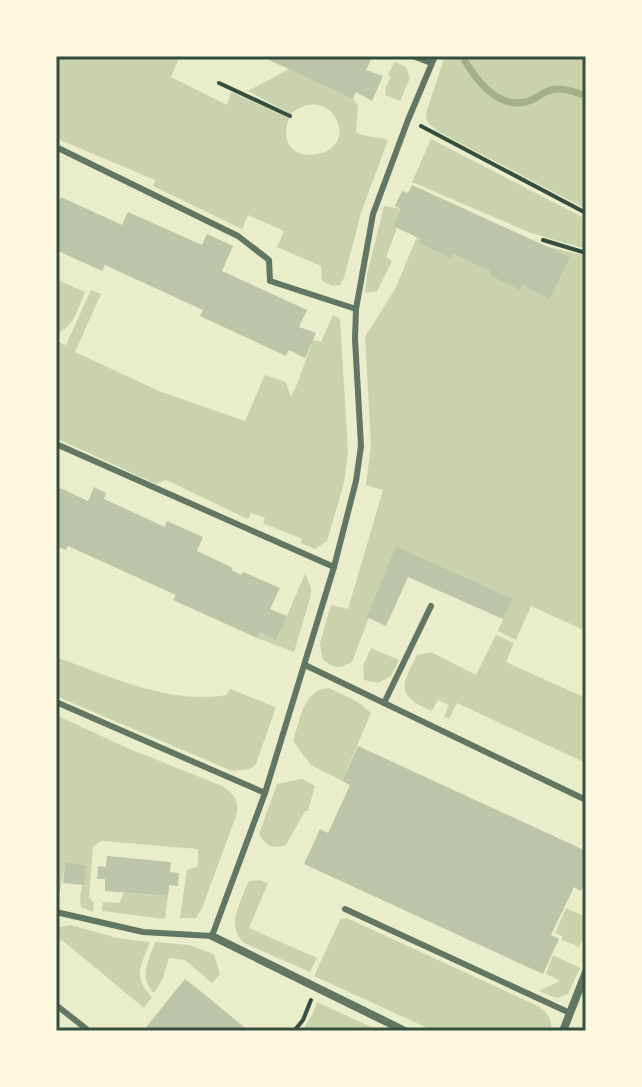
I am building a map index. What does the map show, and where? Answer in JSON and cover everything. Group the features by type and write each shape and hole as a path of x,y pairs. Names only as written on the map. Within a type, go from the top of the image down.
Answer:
{"street":[{"path":"212,936 405,1031"},
{"path":"563,1031 586,972"}],"lane":[{"path":"56,912 143,932 212,936 265,793 334,567 356,481 361,446 356,309 373,214 433,60 413,56"},
{"path":"56,147 238,236 269,260 270,281 356,309"},
{"path":"56,444 334,567"},
{"path":"384,703 431,606"},
{"path":"305,665 586,800"},
{"path":"56,702 265,793"},
{"path":"345,909 570,1013"},
{"path":"56,1005 89,1031"}],"path":[{"path":"219,83 290,116"},
{"path":"408,120 586,213"},
{"path":"543,240 586,253"},
{"path":"294,1031 303,1020 311,1000"}],"green space":[{"path":"56,56 180,56 171,77 227,105 231,92 289,118 286,136 291,148 302,154 314,155 327,151 336,143 340,132 330,111 320,105 308,105 291,114 248,91 289,69 353,99 358,105 356,132 388,140 361,213 340,285 333,286 322,281 321,266 277,247 284,231 248,215 242,229 153,186 155,180 60,140 56,129"},
{"path":"445,56 586,56 586,209 439,132 427,122 426,113"},
{"path":"395,62 406,67 410,78 400,101 385,95 391,77 388,74"},
{"path":"431,139 586,219 586,249 531,233 412,182"},
{"path":"384,206 401,209 393,226 397,228 386,257 392,261 377,291 365,293 367,274"},
{"path":"417,237 490,271 489,275 550,298 569,258 545,246 586,256 586,631 531,606 516,640 498,631 512,599 396,546 352,662 336,667 322,658 320,643 331,605 348,609 383,490 366,485 371,445 365,337 395,289"},
{"path":"56,279 85,292 71,322 56,333"},
{"path":"91,290 101,294 75,352 159,391 245,421 265,375 286,382 291,397 313,340 321,342 333,315 340,319 348,452 344,483 327,541 315,549 300,543 302,539 263,523 265,518 251,513 248,519 166,480 156,484 56,438 56,341 66,345"},
{"path":"305,574 311,595 294,652 257,638 260,632 276,641"},
{"path":"496,635 514,643 506,662 586,698 586,763 457,703 449,719 444,717 449,705 438,700 432,711 407,695 407,675 417,655 431,652 476,675"},
{"path":"371,648 399,660 391,676 378,683 364,680 363,666"},
{"path":"56,657 118,680 162,692 205,697 226,695 230,689 276,707 256,764 250,769 232,771 56,696"},
{"path":"329,688 358,702 371,713 342,781 311,765 293,741 308,700 320,690"},
{"path":"56,715 222,786 233,795 237,806 236,816 196,918 180,918 187,870 198,866 198,849 101,841 93,847 89,897 94,903 93,912 81,907 86,865 65,864 56,900"},
{"path":"302,779 315,786 308,811 305,811 286,845 270,846 259,834 277,784"},
{"path":"249,881 268,883 249,928 317,958 310,972 244,943 238,936 235,921 239,905"},
{"path":"124,893 168,896 165,919 102,911 103,902 119,903"},
{"path":"566,908 586,917 586,944 581,942 579,947 562,940 562,936 555,933"},
{"path":"347,918 538,1006 549,1017 551,1031 434,1031 314,976 340,920"},
{"path":"71,925 117,938 150,942 140,971 142,983 152,997 144,1008 62,940 56,946 56,928"},
{"path":"155,942 189,945 214,954 220,974 212,983 185,960 169,958 154,993 146,975"},
{"path":"553,955 580,968 568,994 557,998 539,991 560,981 546,974"},
{"path":"317,1002 380,1031 302,1031"}],"building":[{"path":"268,56 373,56 366,70 383,76 372,101 356,92 353,99 267,59"},
{"path":"412,185 570,257 550,299 522,285 520,290 489,275 490,271 453,254 451,258 393,226 401,209 395,206 402,191 408,193"},
{"path":"61,197 122,225 128,212 202,245 207,234 233,246 222,271 307,310 299,327 316,333 305,358 289,350 286,356 200,316 203,310 105,265 102,271 56,250 56,208"},
{"path":"56,486 88,501 94,487 106,493 104,499 165,527 167,521 203,537 197,551 241,575 243,572 280,588 270,609 287,616 276,641 260,632 257,638 173,600 176,595 68,546 66,550 56,546"},
{"path":"396,546 513,599 503,619 408,577 386,626 367,617"},
{"path":"358,746 586,851 586,881 581,891 574,887 551,935 559,939 543,974 304,864 320,829 328,833 350,785 342,781"},
{"path":"107,856 171,862 170,872 179,873 178,886 169,885 168,896 105,891 105,879 97,879 98,866 106,867"},
{"path":"65,863 86,865 84,885 63,883"},
{"path":"185,979 204,994 249,1031 143,1031"}],"waterway":[{"path":"465,61 489,91 506,101 525,102 557,89 586,96"}]}
